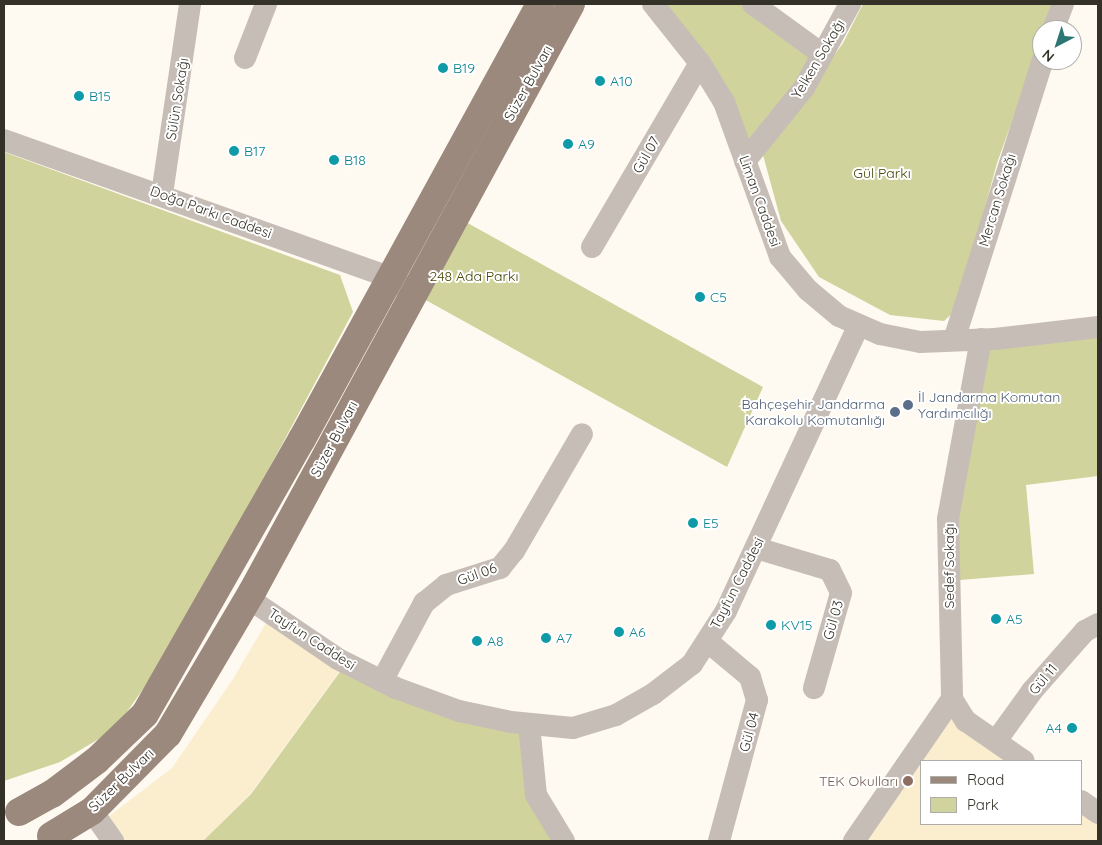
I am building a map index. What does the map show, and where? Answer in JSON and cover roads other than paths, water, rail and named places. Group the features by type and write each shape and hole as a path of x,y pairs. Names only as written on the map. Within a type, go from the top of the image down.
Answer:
{"main road":[{"name":"Süzer Bulvarı","path":"9,815 52,794 97,760 145,714 302,439 540,4"},
{"name":"Süzer Bulvarı","path":"51,838 92,811 168,734 248,598 571,4"},
{"path":"9,815 28,812 43,820 51,838"}],"street":[{"name":"Sülün Sokağı","path":"162,194 190,4"},
{"path":"245,58 266,4"},
{"name":"Liman Caddesi","path":"653,4 700,62 724,102 780,257 808,290 839,316 880,334 920,342 981,339 1098,327"},
{"path":"753,4 822,54"},
{"name":"Yelken Sokağı","path":"746,161 804,88 850,4"},
{"path":"1057,20 1063,4"},
{"name":"Gül 07","path":"592,247 700,62"},
{"name":"Mercan Sokağı","path":"954,340 1039,70"},
{"name":"Doğa Parkı Caddesi","path":"4,140 162,194 390,277 413,293"},
{"name":"Tayfun Caddesi","path":"248,598 338,659 382,681 459,711 529,724 573,728 616,715 653,694 692,664 726,611 859,325"},
{"name":"Sedef Sokağı","path":"952,699 948,519 981,339"},
{"name":"Gül 06","path":"382,681 424,603 446,586 500,568 514,551 582,434"},
{"name":"Gül 03","path":"756,548 830,570 841,593 814,688"},
{"name":"Gül 11","path":"996,741 1032,691 1084,631 1098,624"},
{"name":"Gül 04","path":"707,641 750,677 757,700 720,841"},
{"path":"854,841 952,699 966,721 1023,760"},
{"path":"529,724 536,795 564,841"},
{"path":"1082,802 1098,813"},
{"path":"92,811 113,841"}],"place":[{"name":"B19","path":"443,68"},
{"name":"A10","path":"600,81"},
{"name":"B15","path":"79,96"},
{"name":"A9","path":"568,144"},
{"name":"B17","path":"234,151"},
{"name":"B18","path":"334,160"},
{"name":"C5","path":"700,297"},
{"name":"İl Jandarma Komutan Yardımcılığı","path":"908,405"},
{"name":"Bahçeşehir Jandarma Karakolu Komutanlığı","path":"895,412"},
{"name":"E5","path":"693,523"},
{"name":"A5","path":"996,619"},
{"name":"KV15","path":"771,625"},
{"name":"A6","path":"619,632"},
{"name":"A7","path":"546,638"},
{"name":"A8","path":"477,641"},
{"name":"A4","path":"1072,728"},
{"name":"TEK Okulları","path":"908,781"}],"park label":[{"name":"Gül Parkı","path":"882,173"},
{"name":"248 Ada Parkı","path":"474,276"}]}
